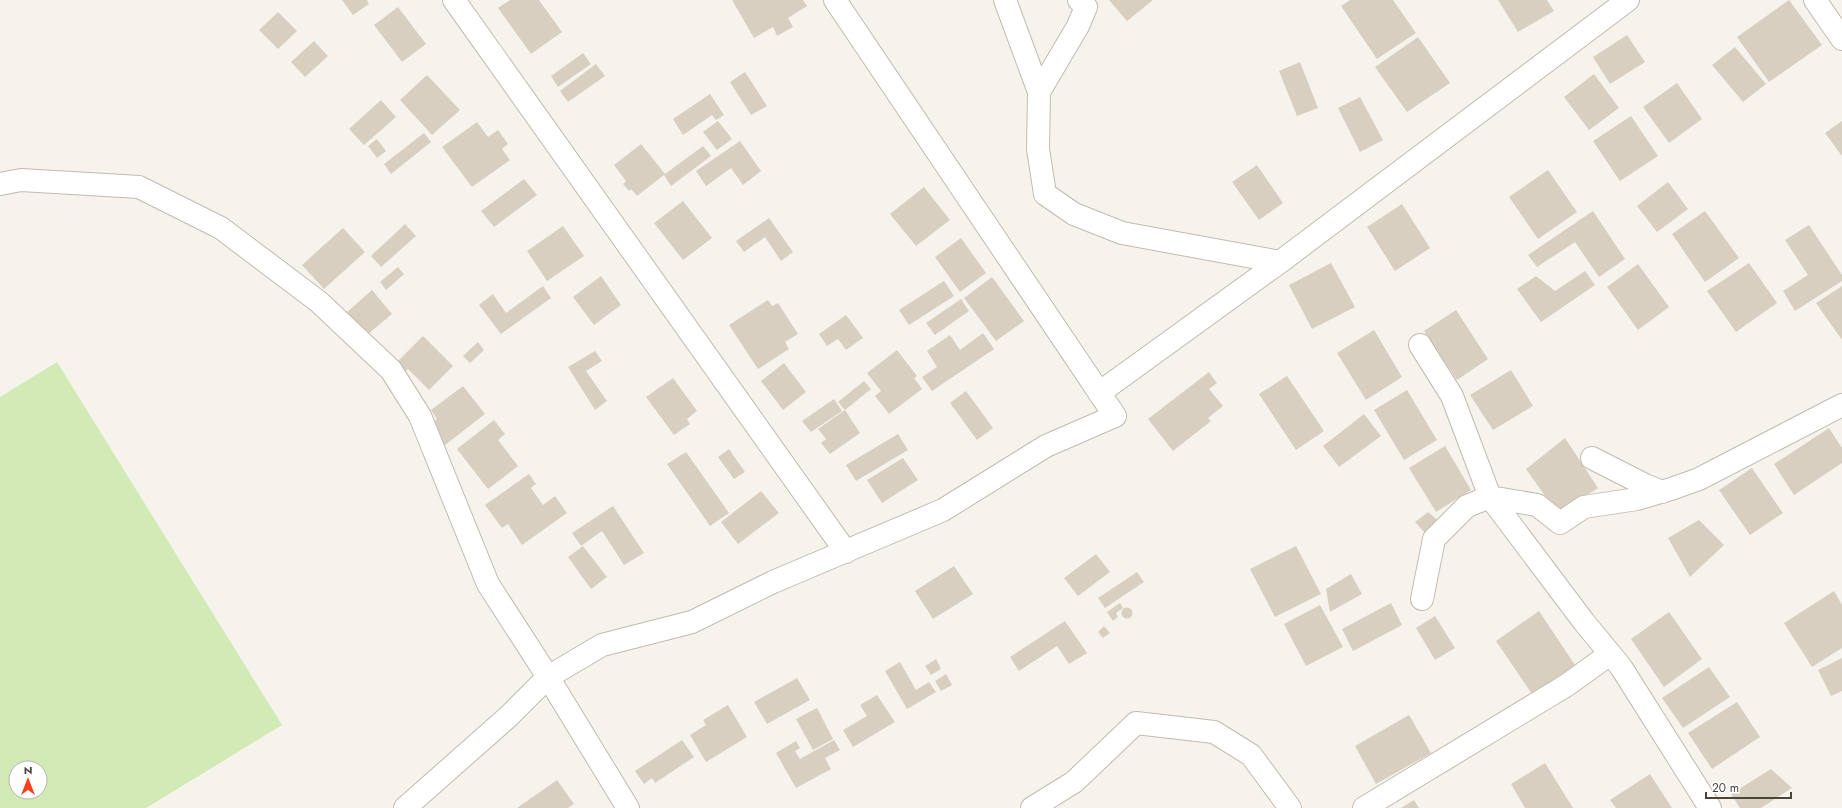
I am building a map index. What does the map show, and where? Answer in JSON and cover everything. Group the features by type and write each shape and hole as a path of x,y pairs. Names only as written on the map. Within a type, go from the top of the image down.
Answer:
{"street":[{"path":"454,0 846,552"},
{"path":"405,808 509,716 548,676 602,645 692,622 773,582 846,552 869,540 943,510 1046,446 1115,416 835,0"},
{"path":"1004,0 1039,92 1038,149 1046,194 1074,214 1122,233 1280,262"},
{"path":"1039,92 1078,26 1086,7 1079,0"},
{"path":"1099,393 1280,262 1628,0"},
{"path":"1815,0 1842,39"},
{"path":"0,184 21,180 139,187 221,228 319,302 391,370 420,416 488,584 548,676 628,808"},
{"path":"1420,345 1452,396 1490,497 1584,622 1621,667 1710,808"},
{"path":"1422,600 1434,538 1467,506 1490,497 1537,505 1560,523 1584,507 1637,499 1662,492 1699,478 1842,405"},
{"path":"1592,458 1644,485 1662,492"},
{"path":"1364,808 1567,685 1610,654"},
{"path":"1032,808 1074,782 1136,723 1214,732 1251,755 1290,808"}],"green space":[{"path":"57,362 282,725 146,808 0,808 0,397"}],"building":[{"path":"342,0 367,0 369,4 353,15"},
{"path":"510,0 539,0 562,32 531,54 498,8"},
{"path":"732,0 803,0 807,6 788,18 793,27 777,36 773,27 754,38"},
{"path":"1109,0 1153,0 1127,21"},
{"path":"1350,0 1393,0 1416,33 1377,59 1341,6"},
{"path":"1498,0 1547,0 1554,11 1518,32"},
{"path":"1789,0 1822,45 1769,82 1737,37"},
{"path":"398,7 426,44 402,62 374,25"},
{"path":"278,12 297,31 278,49 259,30"},
{"path":"1627,35 1645,62 1610,84 1593,57"},
{"path":"1418,37 1450,83 1407,112 1375,67"},
{"path":"314,41 328,56 305,77 291,62"},
{"path":"1735,47 1766,84 1743,102 1712,65"},
{"path":"583,53 591,64 558,87 551,76"},
{"path":"1300,62 1318,108 1297,116 1279,71"},
{"path":"596,64 605,76 568,102 560,91"},
{"path":"745,72 767,106 751,115 730,82"},
{"path":"1594,74 1619,108 1589,130 1564,97"},
{"path":"427,75 460,110 432,135 400,100"},
{"path":"1677,83 1702,119 1669,143 1643,107"},
{"path":"710,94 724,115 716,120 712,115 683,135 673,119"},
{"path":"1360,97 1383,140 1360,152 1338,108"},
{"path":"381,100 396,117 364,145 349,129"},
{"path":"1631,116 1658,156 1620,181 1593,141"},
{"path":"718,121 732,139 717,150 703,132"},
{"path":"1842,121 1842,156 1825,133"},
{"path":"477,122 488,137 498,130 508,144 502,149 510,160 472,187 442,147"},
{"path":"424,133 431,142 391,174 384,164"},
{"path":"377,139 386,151 377,158 368,146"},
{"path":"740,141 761,171 743,185 731,168 706,186 696,171"},
{"path":"641,144 665,174 703,146 711,156 671,186 664,175 637,196 631,189 629,191 623,184 626,181 614,165"},
{"path":"1257,165 1283,203 1259,220 1232,182"},
{"path":"1548,170 1577,212 1538,239 1509,197"},
{"path":"524,179 537,195 494,227 481,211"},
{"path":"1668,182 1688,209 1657,232 1637,206"},
{"path":"924,187 950,220 916,246 890,214"},
{"path":"683,201 712,238 683,260 654,223"},
{"path":"1402,204 1430,248 1395,271 1367,227"},
{"path":"1593,211 1625,259 1599,277 1575,242 1537,267 1528,255"},
{"path":"1705,211 1739,258 1705,282 1672,234"},
{"path":"769,218 793,252 781,261 765,237 744,252 736,241"},
{"path":"405,224 416,236 381,267 371,256"},
{"path":"1809,225 1842,275 1842,281 1795,311 1783,291 1808,275 1785,240"},
{"path":"563,226 584,256 547,281 527,251"},
{"path":"343,228 365,252 324,289 302,265"},
{"path":"961,238 986,273 960,292 935,257"},
{"path":"1331,263 1355,307 1312,329 1289,285"},
{"path":"1749,263 1777,303 1736,332 1707,291"},
{"path":"1638,264 1669,307 1638,330 1607,287"},
{"path":"398,267 404,274 386,290 380,282"},
{"path":"1585,271 1595,285 1541,322 1517,289 1536,276 1555,291"},
{"path":"601,276 621,305 594,325 573,297"},
{"path":"992,277 1024,321 996,341 964,298"},
{"path":"944,281 954,296 909,325 899,310"},
{"path":"543,286 551,298 501,334 479,305 493,294 506,313"},
{"path":"1842,286 1842,340 1816,303"},
{"path":"372,290 392,314 367,335 347,312"},
{"path":"961,299 969,311 935,335 926,323"},
{"path":"768,300 772,306 778,303 798,334 785,342 789,349 758,369 729,325"},
{"path":"1456,310 1488,359 1457,380 1424,331"},
{"path":"846,315 863,338 846,350 838,339 827,346 819,334"},
{"path":"1374,330 1402,377 1366,400 1337,353"},
{"path":"983,333 994,349 932,391 922,377 937,367 927,351 950,335 960,350"},
{"path":"423,336 453,366 429,390 408,369 404,373 395,364"},
{"path":"478,342 484,350 470,363 463,356"},
{"path":"897,350 917,376 914,378 922,389 889,414 875,396 881,391 867,373"},
{"path":"595,351 602,361 586,371 607,401 595,410 568,367"},
{"path":"784,363 806,392 783,410 761,381"},
{"path":"1511,370 1533,406 1493,430 1470,395"},
{"path":"1209,372 1217,383 1209,389 1223,406 1208,418 1211,421 1173,451 1148,419"},
{"path":"1287,376 1324,431 1296,450 1259,394"},
{"path":"673,378 697,411 687,419 690,424 674,435 646,397"},
{"path":"864,381 871,389 845,410 838,402"},
{"path":"463,386 485,414 445,445 429,425 437,419 431,410"},
{"path":"1407,390 1437,440 1404,460 1374,410"},
{"path":"966,391 993,428 977,440 950,403"},
{"path":"834,399 842,411 811,432 802,421"},
{"path":"845,410 860,433 830,454 821,443 826,439 818,429"},
{"path":"1364,414 1381,436 1339,467 1323,446"},
{"path":"494,420 505,434 498,440 518,466 488,489 457,449"},
{"path":"1829,428 1842,448 1842,463 1794,495 1774,464"},
{"path":"898,434 908,450 856,481 846,465"},
{"path":"1565,438 1598,488 1558,514 1526,469"},
{"path":"1445,446 1471,490 1436,512 1409,468"},
{"path":"729,449 745,472 734,479 718,457"},
{"path":"686,452 729,513 710,526 667,464"},
{"path":"903,458 918,480 882,503 867,480"},
{"path":"1752,468 1783,513 1750,535 1719,490"},
{"path":"529,474 536,484 531,488 543,505 555,496 567,513 522,545 508,524 502,528 485,505"},
{"path":"761,491 779,513 738,544 721,522"},
{"path":"613,506 644,553 624,565 602,531 581,546 572,533"},
{"path":"1428,512 1440,522 1425,533 1415,522"},
{"path":"1699,520 1724,545 1690,577 1668,538"},
{"path":"583,546 607,577 591,589 568,557"},
{"path":"1296,546 1321,594 1275,617 1250,569"},
{"path":"1096,554 1110,572 1078,596 1064,578"},
{"path":"954,566 973,594 933,619 915,591"},
{"path":"1137,572 1144,582 1105,608 1098,598"},
{"path":"1351,574 1362,594 1330,612 1326,589"},
{"path":"1834,591 1842,605 1842,648 1812,667 1784,623"},
{"path":"1120,603 1123,608 1116,613 1118,617 1113,621 1107,612"},
{"path":"1391,603 1402,625 1353,651 1342,629"},
{"path":"1320,605 1343,647 1306,666 1284,624"},
{"path":"1125,608 1129,608 1131,609 1131,617 1125,618 1122,615 1122,611"},
{"path":"1539,611 1575,665 1532,694 1496,641"},
{"path":"1669,612 1702,659 1664,687 1631,639"},
{"path":"1435,616 1455,648 1435,660 1416,628"},
{"path":"1065,621 1087,653 1069,664 1057,646 1019,671 1010,657"},
{"path":"1104,626 1110,633 1103,638 1098,632"},
{"path":"1842,658 1842,691 1831,696 1818,670"},
{"path":"936,659 941,669 931,675 925,666"},
{"path":"900,662 916,690 929,682 936,692 907,709 885,671"},
{"path":"1709,667 1730,697 1683,728 1662,698"},
{"path":"946,674 952,685 941,691 935,681"},
{"path":"797,678 810,700 767,724 754,702"},
{"path":"877,695 895,722 853,747 843,730 867,716 860,705"},
{"path":"1737,702 1760,737 1712,769 1688,733"},
{"path":"728,705 747,737 706,762 690,735 706,725 703,720"},
{"path":"817,708 833,739 813,750 796,719"},
{"path":"1409,715 1431,753 1376,784 1355,746"},
{"path":"682,740 694,757 655,783 652,778 644,784 635,771"},
{"path":"834,740 840,750 825,758 831,769 796,788 776,753 796,741 800,748 795,751 800,759"},
{"path":"1545,763 1573,808 1525,808 1511,784"},
{"path":"1771,769 1792,788 1761,808 1740,808 1731,794"},
{"path":"1650,774 1672,808 1616,808 1610,800"},
{"path":"557,780 574,804 568,808 517,808"},
{"path":"1414,800 1419,808 1401,808"}]}
